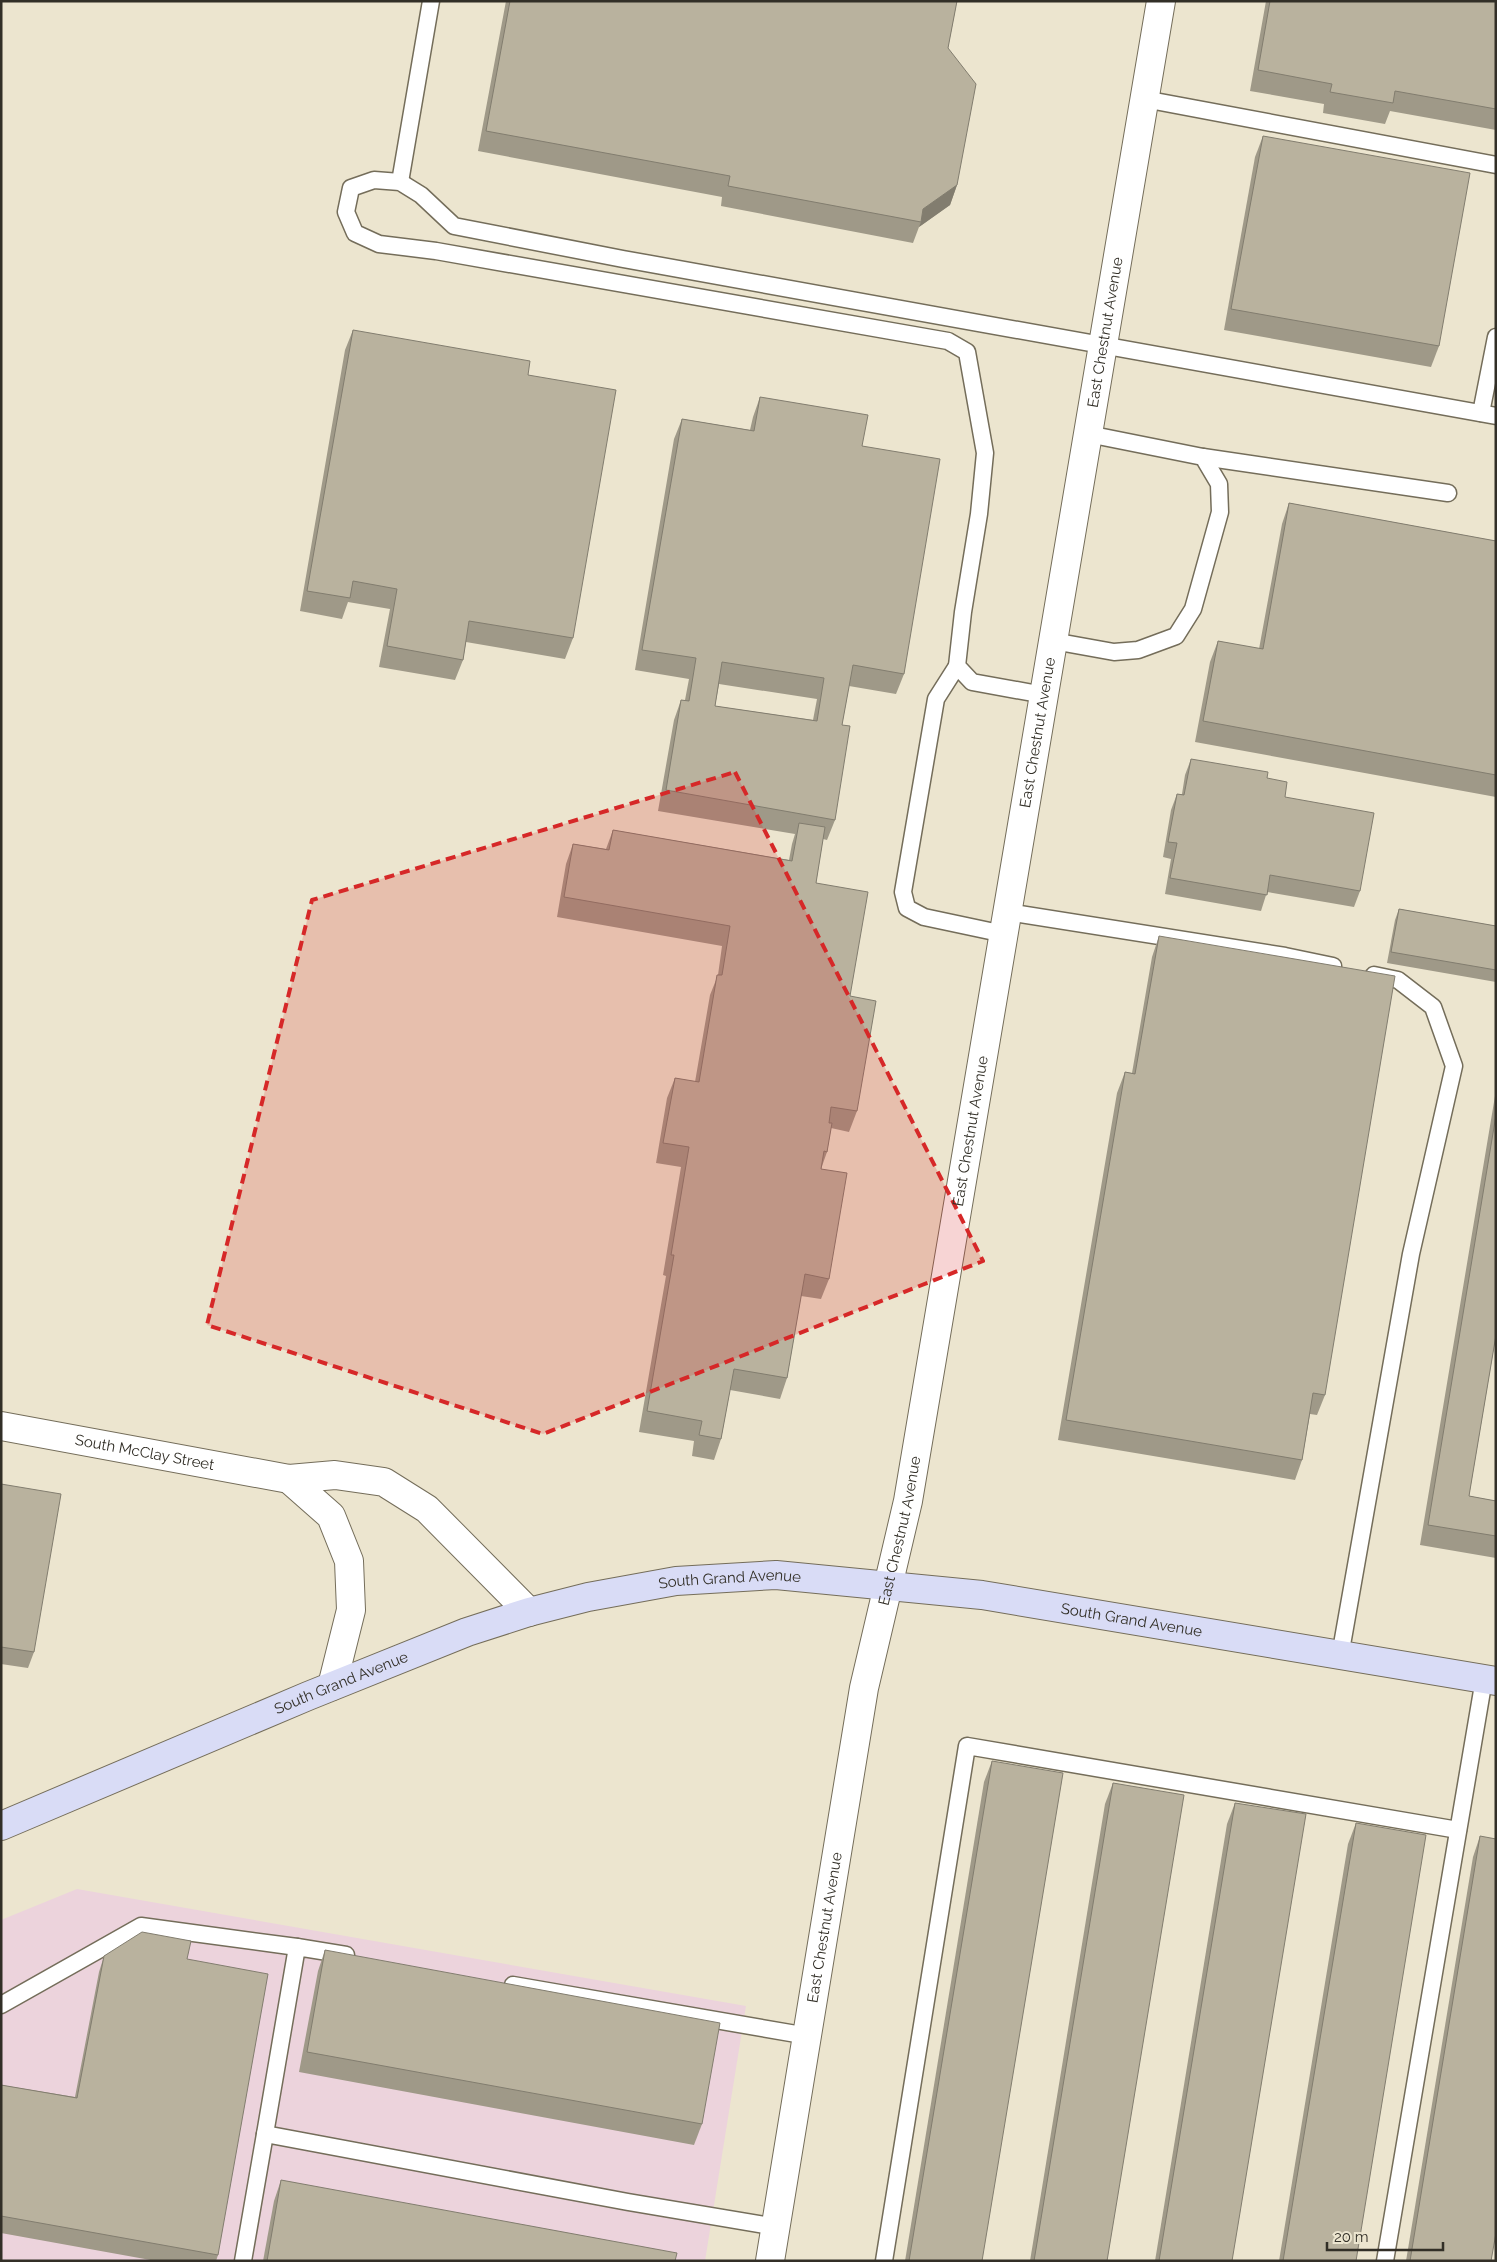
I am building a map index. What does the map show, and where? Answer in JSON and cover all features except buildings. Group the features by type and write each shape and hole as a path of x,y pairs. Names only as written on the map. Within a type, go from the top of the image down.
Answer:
{"main road":[{"name":"South Grand Avenue","path":"1,1826 332,1686 467,1632 529,1612 588,1597 676,1581 776,1575 982,1595 1490,1680"}],"street":[{"name":"East Chestnut Avenue","path":"770,2261 863,1697 908,1502 1161,1"},
{"name":"South McClay Street","path":"1,1426 289,1479 336,1475 384,1482 427,1509 529,1612"},
{"path":"289,1479 331,1516 349,1560 351,1610 332,1686"}],"lane":[{"path":"400,182 431,1"},
{"path":"1144,99 1496,164"},
{"path":"1340,1656 1411,1254 1454,1066 1432,1007 1398,980 1285,956 1005,923 924,918 907,908 903,892 936,699 957,666 963,612 979,514 985,453 967,352 948,342 436,250 379,244 355,233 346,212 351,188 374,180 400,182 421,195 454,226 1102,346 1488,414 1496,337"},
{"path":"1088,434 1203,457 1448,493"},
{"path":"1053,641 1114,652 1138,650 1176,636 1192,609 1220,512 1218,484 1203,457"},
{"path":"957,666 972,682 1044,695"},
{"path":"1385,2261 1458,1830 1490,1680"},
{"path":"884,2261 967,1746 1458,1830"},
{"path":"1,2005 141,1926 297,1947 365,1959"},
{"path":"243,2261 297,1947"},
{"path":"502,1983 808,2036"},
{"path":"264,2134 628,2202 776,2227"}],"highlighted area":[{"path":"735,772 983,1261 543,1434 207,1325 312,900"}],"shaded area":[{"path":"77,1889 746,2006 705,2261 1,2261 1,1920"}]}
